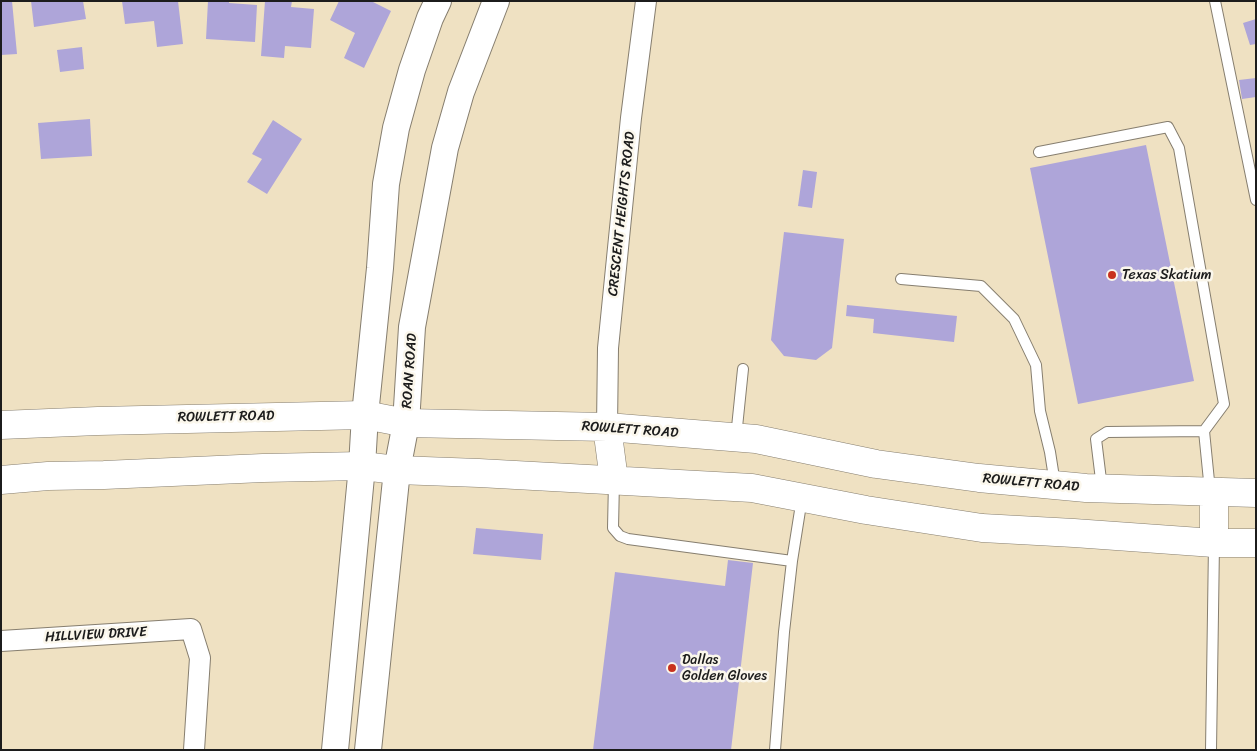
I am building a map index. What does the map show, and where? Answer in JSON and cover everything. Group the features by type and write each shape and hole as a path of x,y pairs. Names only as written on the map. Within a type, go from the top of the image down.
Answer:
{"main road":[{"name":"ROWLETT ROAD","path":"1,425 117,420 365,415 406,423 607,427 756,439 876,464 979,478 1102,488 1256,493"},
{"path":"607,427 614,480"},
{"path":"1,480 48,476 362,466 396,470 752,488 866,510 982,528 1214,543 1256,543"},
{"path":"1212,492 1214,543"}],"street":[{"path":"336,750 386,184 396,128 412,70 438,1"},
{"name":"ROAN ROAD","path":"368,750 396,470 406,423 412,327 445,148 461,92 496,1"},
{"name":"CRESCENT HEIGHTS ROAD","path":"607,427 608,348 631,118 646,1"},
{"name":"HILLVIEW DRIVE","path":"1,641 191,630 200,658 194,750"}],"lane":[{"path":"1215,1 1256,200"},
{"path":"1039,152 1168,126 1179,148 1224,404 1204,431 1212,492"},
{"path":"902,279 981,286 1014,319 1036,365 1040,411 1050,452 1055,485"},
{"path":"736,437 743,368"},
{"path":"1102,488 1096,439 1107,432 1204,431"},
{"path":"614,480 613,528 620,536 628,539 792,561"},
{"path":"775,750 784,632 792,561 802,498"},
{"path":"1210,750 1214,543"}],"building":[{"path":"1,1 12,1 17,54 1,55"},
{"path":"31,1 83,1 86,19 34,27"},
{"path":"122,1 178,1 183,44 157,47 154,21 125,24"},
{"path":"208,1 229,1 229,3 257,5 255,42 206,39"},
{"path":"265,1 292,1 291,7 314,9 311,48 285,46 284,58 261,56"},
{"path":"339,1 371,1 391,11 364,68 344,58 355,33 330,20"},
{"path":"1256,19 1256,44 1250,45 1243,23"},
{"path":"82,47 84,69 60,72 57,50"},
{"path":"1256,78 1256,97 1242,99 1239,80"},
{"path":"90,119 92,156 41,159 38,123"},
{"path":"273,120 302,139 267,194 247,182 262,159 252,154"},
{"name":"Texas Skatium","path":"1146,145 1194,381 1078,404 1030,168"},
{"path":"803,170 817,172 812,208 798,206"},
{"path":"784,232 844,239 832,348 816,360 784,356 771,340"},
{"path":"847,305 957,316 954,342 873,333 874,319 846,316"},
{"path":"476,528 543,534 541,560 473,554"},
{"name":"Dallas Golden Gloves","path":"728,560 753,563 731,750 593,750 615,572 725,586"}],"place":[{"name":"Texas Skatium","path":"1112,275"},
{"name":"Dallas Golden Gloves","path":"672,668"}]}
